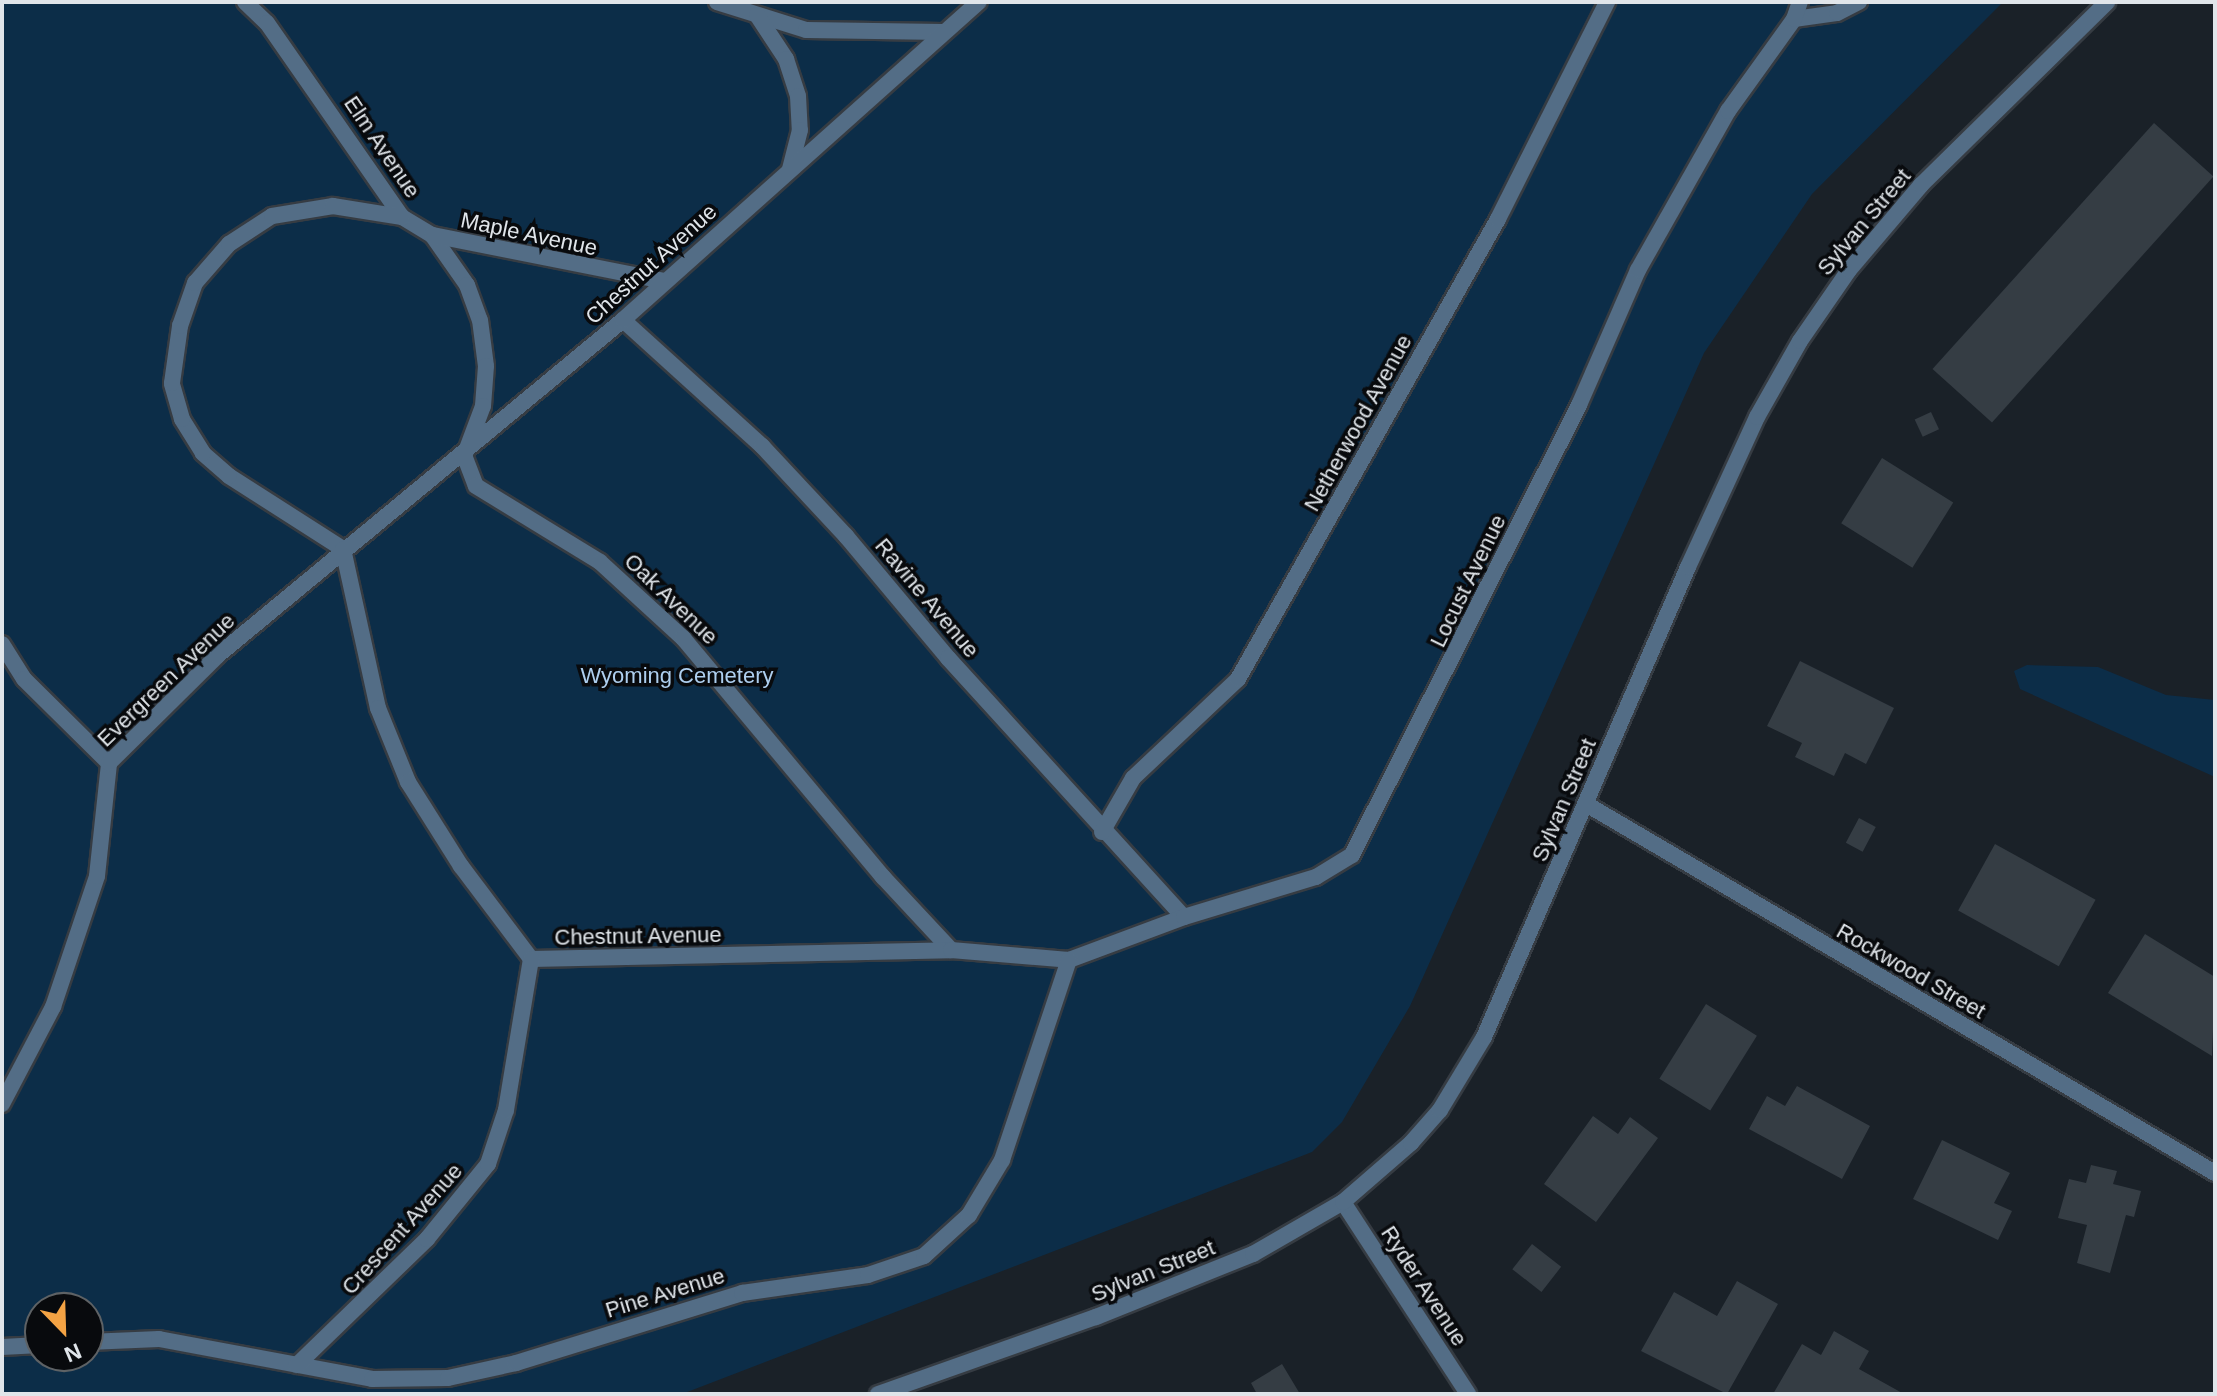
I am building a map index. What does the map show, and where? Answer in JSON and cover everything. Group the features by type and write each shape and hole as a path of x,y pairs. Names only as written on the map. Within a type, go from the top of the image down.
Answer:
{"street":[{"name":"Elm Avenue","path":"245,2 327,105 402,217 432,235 467,285 480,320 486,366 483,406 464,455"},
{"path":"717,2 806,30 943,32"},
{"name":"Chestnut Avenue","path":"951,950 531,959 461,866 408,782 378,708 359,608 343,549 464,455 623,320 979,2"},
{"name":"Netherwood Avenue","path":"1102,832 1133,778 1238,679 1498,219 1607,2"},
{"name":"Locust Avenue","path":"951,950 1069,960 1184,917 1316,877 1352,855 1572,419 1638,270 1728,111 1794,19 1800,2"},
{"path":"1794,19 1837,13 1859,2"},
{"name":"Sylvan Street","path":"878,1394 1220,1269 1343,1202 1411,1143 1462,1076 1506,990 1707,526 1757,417 1800,341 1849,270 1921,185 2107,2"},
{"path":"757,15 786,59 798,96 800,130 789,170"},
{"path":"343,549 229,476 203,453 182,419 172,383 180,326 195,283 229,244 272,216 333,206 402,217"},
{"name":"Maple Avenue","path":"432,235 664,281"},
{"name":"Ravine Avenue","path":"623,320 762,446 835,524 1102,832 1184,917"},
{"name":"Oak Avenue","path":"464,455 476,486 600,562 683,638 883,877 951,950"},
{"name":"Evergreen Avenue","path":"2,1104 53,1007 97,876 109,763 217,656 343,549"},
{"path":"2,644 24,679 109,763"},
{"name":"Rockwood Street","path":"1586,804 2215,1173"},
{"name":"Crescent Avenue","path":"297,1365 355,1314 427,1239 488,1164 506,1110 531,959"},
{"name":"Pine Avenue","path":"104,1341 159,1339 372,1379 448,1378 516,1363 742,1293 868,1275 924,1256 969,1215 1002,1160 1069,960"},
{"name":"Ryder Avenue","path":"1343,1202 1468,1394"},
{"path":"2,1347 24,1346"}],"green space":[{"name":"Wyoming Cemetery","path":"2,2 2003,2 1812,194 1704,353 1410,1006 1342,1122 1312,1152 682,1394 2,1394"},
{"path":"2027,665 2098,667 2166,695 2215,700 2215,777 2020,689 2014,671"}],"building":[{"path":"2154,123 2213,177 1992,423 1933,369"},
{"path":"1931,412 1939,429 1923,437 1915,420"},
{"path":"1882,458 1953,503 1912,568 1841,523"},
{"path":"1800,661 1894,708 1866,764 1845,753 1834,776 1795,757 1802,743 1767,726"},
{"path":"1859,818 1876,827 1863,852 1846,843"},
{"path":"1995,844 2096,900 2059,966 1958,910"},
{"path":"2145,934 2215,977 2212,1056 2108,993"},
{"path":"1706,1004 1757,1036 1710,1110 1659,1079"},
{"path":"1797,1086 1870,1126 1842,1179 1749,1129 1767,1096 1785,1106"},
{"path":"1593,1116 1618,1134 1630,1117 1658,1138 1596,1222 1544,1184"},
{"path":"1942,1140 2010,1173 1994,1203 2012,1211 1998,1240 1913,1199"},
{"path":"2091,1165 2117,1171 2113,1184 2141,1191 2134,1217 2126,1215 2110,1273 2077,1263 2087,1225 2058,1218 2069,1179 2086,1183"},
{"path":"1532,1244 1561,1267 1541,1292 1512,1269"},
{"path":"1737,1281 1778,1304 1727,1394 1641,1351 1674,1292 1717,1316"},
{"path":"1834,1331 1869,1351 1859,1369 1904,1394 1773,1394 1802,1344 1821,1355"},
{"path":"1282,1364 1300,1394 1257,1394 1251,1383"}]}
